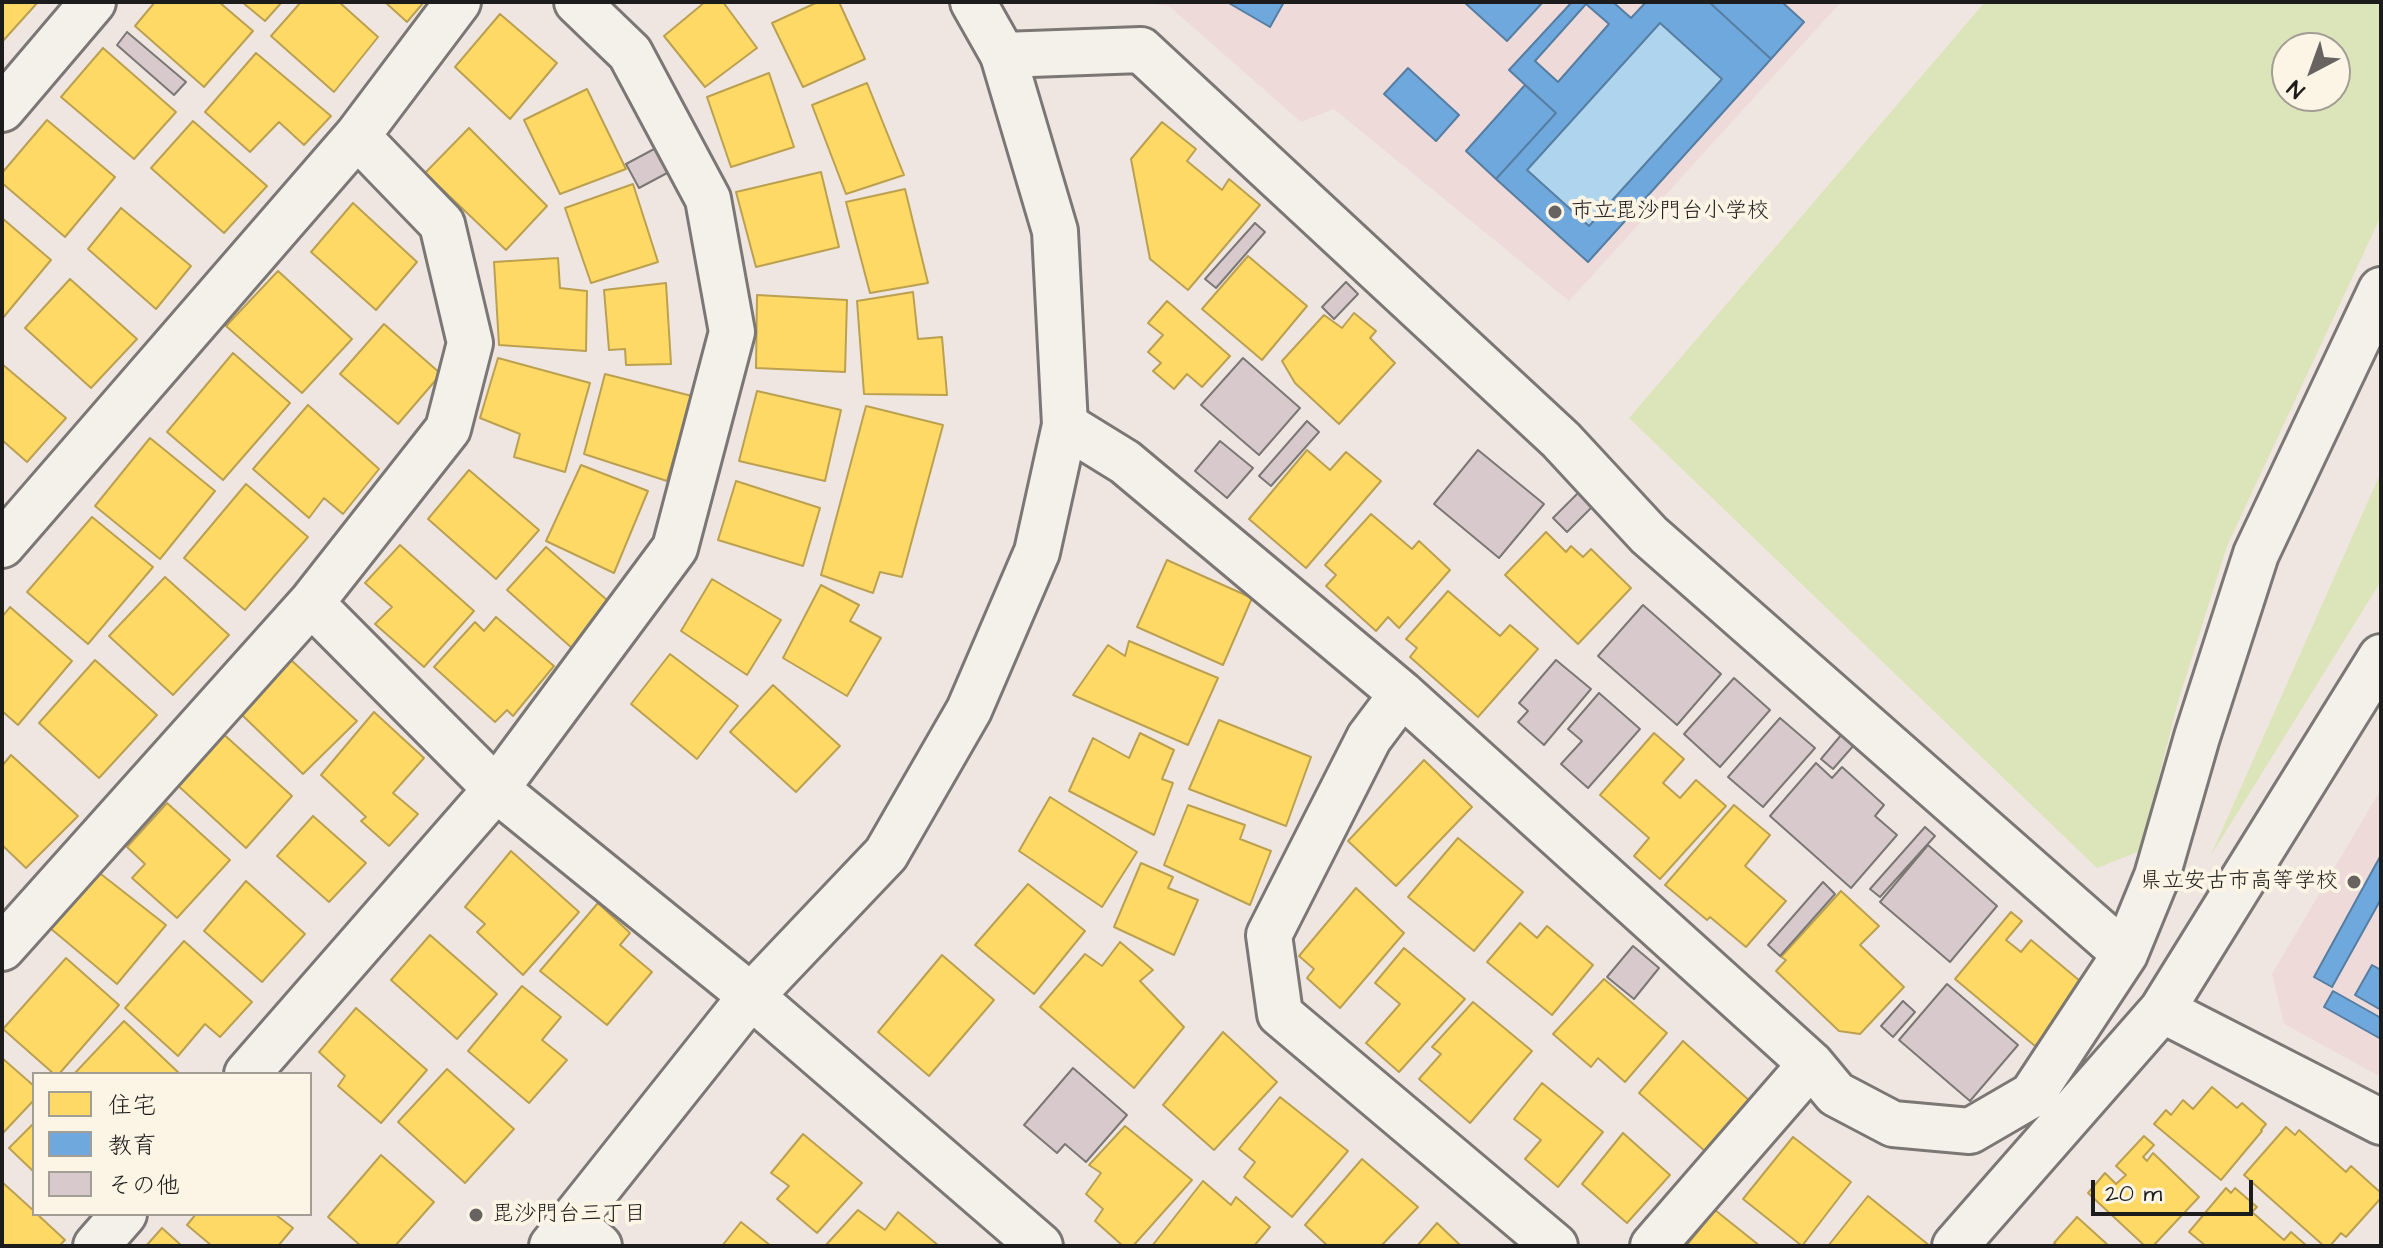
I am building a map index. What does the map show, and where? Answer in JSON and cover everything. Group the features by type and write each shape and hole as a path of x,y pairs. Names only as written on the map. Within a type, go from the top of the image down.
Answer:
{"street":[{"path":"2,109 93,2"},
{"path":"2,545 357,136 458,2"},
{"path":"249,1072 496,789 675,548 732,332 708,199 630,53 577,2"},
{"path":"574,1238 751,996 886,854 969,710 1037,552 1065,425 1055,231 1003,55 973,2"},
{"path":"1003,55 1141,50 1561,440 1649,535 2125,954"},
{"path":"2,948 311,603 448,429 470,343 442,224 357,136"},
{"path":"1065,425 1125,462 1402,694 1811,1064 1836,1094 1893,1124 1970,1131 2032,1095 2125,954 2157,876 2197,737 2256,554 2381,290"},
{"path":"311,603 496,789 751,996 1040,1246"},
{"path":"1955,1246 2162,1010 2381,657"},
{"path":"1402,694 1369,738 1269,935 1280,1014 1555,1246"},
{"path":"2162,1010 2381,1122"},
{"path":"1653,1246 1811,1064"},
{"path":"96,1246 122,1216"}],"shaded area":[{"name":"市立毘沙門台小学校","path":"1130,2 1841,2 1569,301 1334,109 1301,122 1169,6"},
{"name":"県立安古市高等学校","path":"2381,789 2381,1077 2284,1024 2272,974"}],"green space":[{"path":"1985,2 2381,2 2381,216 2227,546 2178,702 2140,851 2097,868 1629,418"},
{"path":"2381,472 2381,581 2210,857"}],"water":[{"path":"1660,23 1722,79 1589,226 1527,170"}],"building: 住宅":[{"path":"2,2 38,2 2,42"},
{"path":"155,2 219,2 253,31 204,87 135,26"},
{"path":"242,2 282,2 265,21"},
{"path":"301,2 339,2 378,37 334,92 271,36"},
{"path":"385,2 424,2 407,22"},
{"path":"705,2 723,2 757,48 705,87 664,36"},
{"path":"818,2 839,2 865,59 803,87 772,23"},
{"path":"500,14 557,63 510,119 455,67"},
{"path":"103,48 176,112 134,159 61,97"},
{"path":"256,53 331,116 304,145 279,122 250,152 205,112"},
{"path":"769,73 794,147 731,167 707,97"},
{"path":"867,83 904,175 846,194 812,105"},
{"path":"587,89 626,169 560,194 524,120"},
{"path":"47,120 115,177 65,237 2,183 2,173"},
{"path":"193,121 267,186 224,233 151,168"},
{"path":"1162,122 1196,149 1187,161 1222,190 1229,179 1260,205 1188,290 1150,259 1131,159"},
{"path":"469,128 547,206 506,250 425,173"},
{"path":"821,172 839,247 756,267 736,192"},
{"path":"633,184 658,262 591,283 565,208"},
{"path":"905,189 928,283 870,293 846,202"},
{"path":"353,203 417,262 376,310 311,252"},
{"path":"121,208 191,266 156,309 88,249"},
{"path":"2,218 51,260 2,319"},
{"path":"1248,256 1307,306 1262,360 1202,309"},
{"path":"558,258 560,288 587,291 586,351 499,345 494,262"},
{"path":"278,271 352,339 302,393 226,326"},
{"path":"70,279 137,339 91,388 25,328"},
{"path":"666,283 671,364 626,365 625,349 609,350 604,290"},
{"path":"913,292 918,339 942,337 947,395 864,394 857,301"},
{"path":"757,295 847,300 845,372 756,368"},
{"path":"1167,301 1230,356 1202,387 1187,374 1174,389 1153,371 1161,363 1148,352 1163,335 1148,323"},
{"path":"1354,313 1376,331 1370,338 1395,363 1339,424 1295,383 1282,361 1324,315 1342,328"},
{"path":"384,324 441,374 398,424 340,374"},
{"path":"233,353 290,403 223,480 167,432"},
{"path":"498,358 590,383 565,472 514,457 520,434 480,418"},
{"path":"2,364 66,418 27,462 2,440"},
{"path":"605,374 692,396 667,481 584,454"},
{"path":"757,391 841,410 825,481 739,461"},
{"path":"308,405 379,469 343,514 324,498 309,518 253,469"},
{"path":"866,406 943,425 902,577 880,572 873,593 821,575"},
{"path":"150,438 215,491 160,559 95,506"},
{"path":"1307,450 1330,470 1346,452 1381,481 1306,568 1249,519"},
{"path":"581,465 648,491 614,573 546,541"},
{"path":"469,470 539,530 496,579 428,519"},
{"path":"736,481 820,508 803,566 718,540"},
{"path":"246,484 308,537 245,610 184,558"},
{"path":"1371,514 1412,549 1419,541 1450,570 1399,628 1388,617 1376,631 1326,586 1336,575 1325,565"},
{"path":"92,517 153,567 88,644 27,592"},
{"path":"1546,532 1566,552 1571,546 1583,557 1591,549 1631,588 1578,644 1505,575"},
{"path":"400,545 474,611 424,667 375,624 392,607 365,583"},
{"path":"546,547 622,613 582,657 507,590"},
{"path":"1167,560 1252,598 1223,665 1137,627"},
{"path":"165,577 229,635 173,695 109,636"},
{"path":"712,579 781,620 747,675 681,631"},
{"path":"821,585 859,605 850,621 881,638 847,696 783,658"},
{"path":"1448,591 1500,636 1510,625 1538,649 1478,717 1410,657 1417,648 1406,639"},
{"path":"10,607 72,661 18,725 2,711 2,617"},
{"path":"496,617 554,666 513,716 507,710 495,722 434,667 475,622 484,631"},
{"path":"1129,641 1218,678 1188,745 1073,695 1108,645 1125,656"},
{"path":"670,654 738,706 697,759 631,704"},
{"path":"290,659 357,721 303,774 240,713"},
{"path":"95,660 157,715 99,778 39,723"},
{"path":"773,685 840,746 796,792 730,732"},
{"path":"374,712 424,758 393,793 418,814 389,846 361,821 366,817 321,775"},
{"path":"1219,720 1311,757 1286,826 1189,789"},
{"path":"220,731 292,796 246,848 173,781"},
{"path":"1140,733 1174,750 1162,779 1173,783 1154,835 1069,791 1093,738 1129,758"},
{"path":"1654,733 1684,759 1663,783 1680,798 1696,780 1726,806 1660,879 1634,856 1649,838 1600,795"},
{"path":"11,755 78,816 26,868 2,845 2,766"},
{"path":"1424,760 1472,807 1396,886 1348,841"},
{"path":"1050,797 1137,852 1102,907 1019,851"},
{"path":"167,803 230,860 177,918 132,878 145,864 127,847"},
{"path":"1188,805 1245,825 1240,839 1271,851 1250,905 1164,865"},
{"path":"1734,805 1770,835 1745,866 1786,901 1746,947 1665,885"},
{"path":"313,816 366,863 329,902 277,856"},
{"path":"1458,838 1523,892 1474,951 1408,897"},
{"path":"511,851 579,912 523,975 477,932 485,924 465,907"},
{"path":"1141,863 1173,877 1168,888 1198,900 1174,955 1114,927"},
{"path":"97,871 166,925 117,984 50,928"},
{"path":"246,881 305,934 262,982 204,931"},
{"path":"1028,884 1085,931 1034,994 975,945"},
{"path":"1356,888 1404,933 1340,1008 1307,978 1314,969 1299,956"},
{"path":"1841,891 1879,926 1860,945 1904,987 1860,1034 1839,1031 1776,971 1786,960 1781,957"},
{"path":"598,903 630,933 620,945 652,972 607,1025 540,971"},
{"path":"2011,912 2022,921 2006,940 2021,952 2031,940 2086,986 2063,1019 2035,1046 1955,979"},
{"path":"1520,923 1537,938 1547,926 1593,965 1552,1015 1487,962"},
{"path":"430,935 497,994 457,1039 391,980"},
{"path":"184,941 252,1002 220,1037 205,1024 178,1056 125,1008"},
{"path":"1120,942 1153,970 1140,981 1184,1027 1134,1088 1040,1007 1085,954 1102,966"},
{"path":"1404,948 1465,999 1399,1072 1366,1043 1400,1004 1375,983"},
{"path":"942,955 994,1000 929,1076 878,1032"},
{"path":"66,958 119,1005 61,1072 52,1072 3,1029"},
{"path":"1604,979 1667,1033 1625,1082 1598,1058 1591,1067 1553,1034"},
{"path":"522,986 561,1017 542,1040 567,1060 529,1103 468,1051"},
{"path":"1473,1002 1532,1051 1470,1123 1419,1079 1441,1054 1432,1047"},
{"path":"356,1008 427,1070 381,1123 338,1086 345,1076 319,1052"},
{"path":"124,1021 178,1072 76,1072"},
{"path":"1223,1032 1277,1082 1214,1150 1163,1105"},
{"path":"1683,1041 1751,1102 1706,1152 1639,1093"},
{"path":"2,1058 32,1084 32,1102 2,1134"},
{"path":"447,1069 514,1129 465,1183 398,1122"},
{"path":"1542,1083 1603,1132 1558,1187 1525,1159 1541,1140 1514,1119"},
{"path":"2212,1087 2237,1108 2242,1103 2266,1124 2221,1180 2154,1124 2166,1110 2171,1115 2183,1100 2193,1109"},
{"path":"1280,1097 1348,1151 1292,1217 1244,1177 1255,1162 1239,1149"},
{"path":"32,1125 32,1170 9,1148"},
{"path":"1125,1126 1192,1180 1133,1246 1123,1246 1095,1221 1103,1209 1086,1194 1101,1173 1089,1165"},
{"path":"2286,1127 2295,1135 2299,1130 2346,1172 2351,1166 2381,1193 2381,1198 2346,1237 2341,1233 2330,1246 2324,1246 2244,1175"},
{"path":"1623,1133 1670,1175 1627,1223 1582,1184"},
{"path":"803,1134 862,1183 817,1233 777,1199 789,1186 771,1173"},
{"path":"2144,1136 2154,1145 2143,1157 2147,1161 2153,1153 2199,1197 2153,1246 2145,1246 2088,1193 2105,1173 2116,1184 2126,1175 2116,1166"},
{"path":"1793,1137 1851,1182 1802,1246 1743,1199"},
{"path":"381,1155 434,1202 395,1246 361,1246 328,1217"},
{"path":"1362,1159 1418,1207 1381,1246 1328,1246 1305,1225"},
{"path":"1203,1181 1231,1205 1236,1197 1270,1227 1254,1246 1152,1246"},
{"path":"2,1182 32,1209 32,1216 39,1216 65,1240 59,1246 2,1246"},
{"path":"2226,1188 2231,1193 2235,1188 2257,1207 2252,1212 2284,1240 2291,1232 2307,1246 2206,1246 2189,1232"},
{"path":"1868,1196 1930,1246 1828,1246"},
{"path":"858,1210 885,1230 898,1212 939,1246 825,1246"},
{"path":"1715,1210 1760,1246 1686,1246"},
{"path":"194,1216 278,1216 293,1228 278,1246 212,1246 187,1225"},
{"path":"2077,1217 2109,1246 2058,1246 2054,1243"},
{"path":"741,1222 771,1246 722,1246"},
{"path":"1437,1223 1461,1246 1417,1246"},
{"path":"162,1228 182,1246 146,1246"}],"building: 教育":[{"path":"1227,2 1284,2 1270,27"},
{"path":"1464,2 1543,2 1507,41"},
{"path":"1572,2 1613,2 1631,18 1646,2 1709,2 1771,59 1588,262 1496,179 1556,113 1509,70","holes":["1586,4 1609,24 1558,82 1535,61","1660,23 1722,79 1589,226 1527,170"]},
{"path":"1709,2 1782,2 1804,22 1771,59"},
{"path":"1408,68 1459,115 1436,141 1384,94"},
{"path":"1525,85 1556,113 1496,179 1466,151"},
{"path":"2381,855 2381,899 2332,987 2314,977"},
{"path":"2372,965 2381,970 2381,1010 2355,995"},
{"path":"2333,991 2381,1018 2381,1039 2324,1007"}],"building: その他":[{"path":"127,32 186,82 174,95 117,45"},
{"path":"656,148 669,172 639,188 626,164"},
{"path":"1255,223 1265,232 1216,288 1205,279"},
{"path":"1346,282 1358,294 1334,319 1322,307"},
{"path":"1243,358 1300,408 1259,455 1201,405"},
{"path":"1307,421 1319,432 1271,486 1259,476"},
{"path":"1220,441 1253,468 1227,498 1195,471"},
{"path":"1478,450 1544,504 1499,558 1434,504"},
{"path":"1584,487 1598,501 1567,532 1553,518"},
{"path":"1643,605 1721,674 1677,725 1598,656"},
{"path":"1556,660 1591,689 1544,745 1518,722 1528,711 1519,703"},
{"path":"1734,678 1770,710 1720,767 1684,734"},
{"path":"1599,693 1640,729 1588,788 1561,764 1582,741 1568,729"},
{"path":"1780,718 1815,748 1763,807 1728,777"},
{"path":"1842,734 1854,745 1833,769 1821,759"},
{"path":"1816,763 1832,778 1842,767 1884,805 1875,816 1897,835 1851,888 1770,816"},
{"path":"1925,827 1935,836 1880,897 1870,889"},
{"path":"1928,845 1997,906 1950,962 1880,902"},
{"path":"1823,882 1835,894 1780,956 1768,945"},
{"path":"1633,946 1659,968 1634,999 1607,977"},
{"path":"1947,984 2018,1045 1970,1101 1899,1040"},
{"path":"1903,1001 1915,1012 1893,1037 1881,1026"},
{"path":"1073,1068 1127,1115 1086,1162 1065,1144 1057,1153 1024,1125"}],"place":[{"name":"市立毘沙門台小学校","path":"1555,212"},
{"name":"県立安古市高等学校","path":"2354,882"},
{"name":"毘沙門台三丁目","path":"476,1215"}]}
